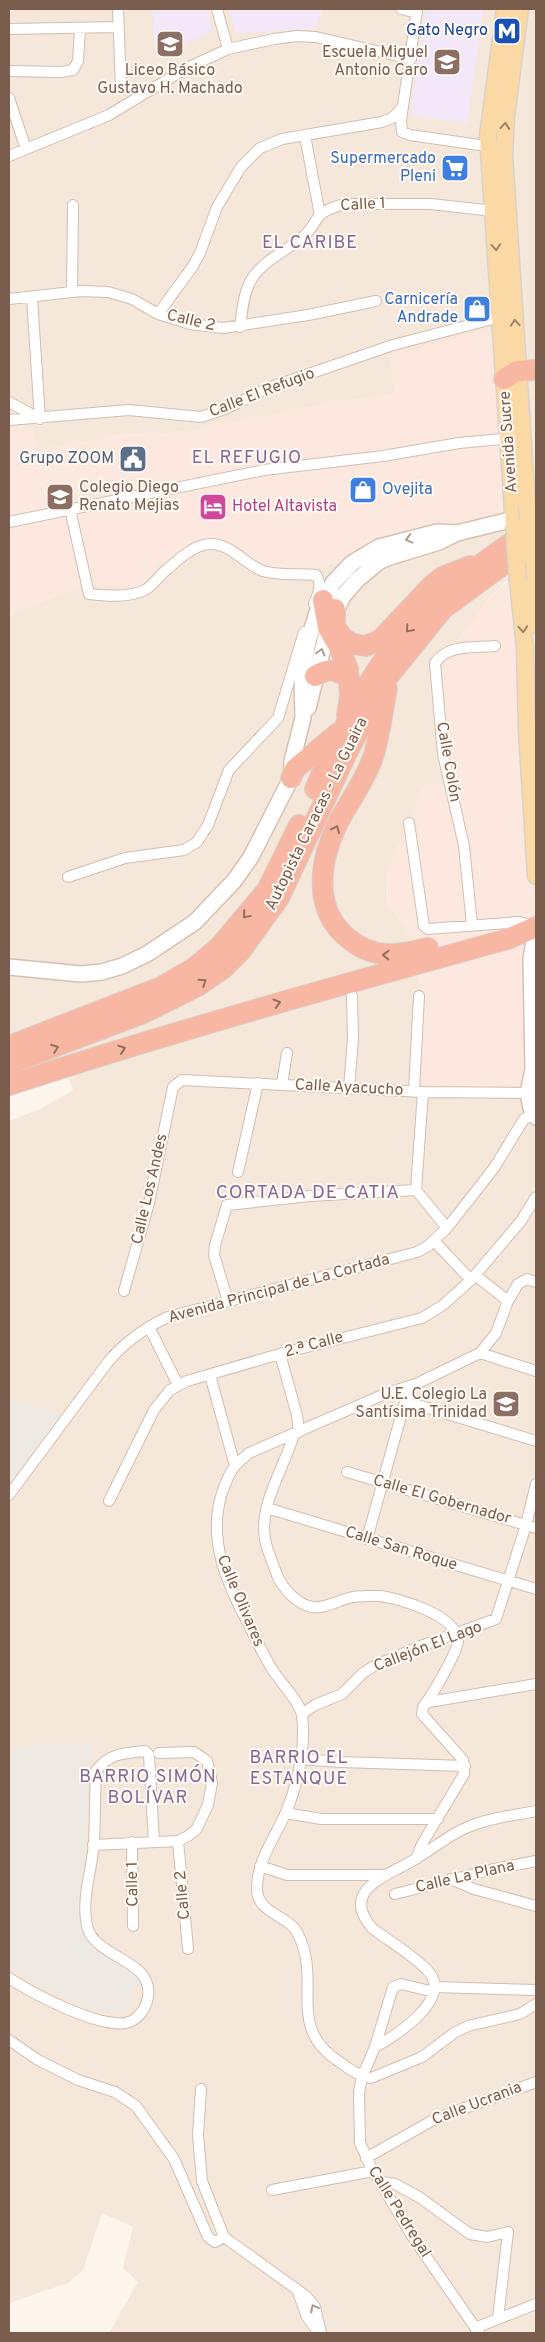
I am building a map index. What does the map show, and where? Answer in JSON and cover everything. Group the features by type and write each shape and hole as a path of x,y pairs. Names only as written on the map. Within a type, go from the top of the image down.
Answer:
{"highway":[{"name":"Autopista Caracas - La Guaira","path":"9,1046 161,987 194,968 219,948 267,890 343,727 389,653 421,615 483,561 536,527"},
{"name":"Autopista Caracas - La Guaira","path":"9,1064 144,1013 192,990 224,968 240,952 279,898 349,749 388,677 443,609 533,549"},
{"path":"329,605 335,626 343,638 358,645 374,643 412,604 442,577 483,561"},
{"path":"291,778 295,769 343,727 350,695 349,678 344,658 328,628 329,605"},
{"path":"315,676 323,671 333,670 349,678"},
{"path":"9,1086 132,1045 508,939 536,927 502,928 416,952 384,956 370,953 357,946 341,933 333,923 324,899 322,873 325,858 336,827 365,777 373,758 388,677"}],"main road":[{"name":"Avenida Sucre","path":"505,9 489,112 496,147 522,377 514,438 514,522 531,715 536,876"},
{"name":"Avenida Sucre","path":"520,9 496,147 493,211 500,317 522,377"},
{"name":"Avenida Sucre","path":"514,438 533,549 536,625"},
{"path":"303,718 302,674 312,626 329,605 343,572 370,551 437,532 457,533 514,522"},
{"path":"9,967 81,974 102,972 122,966 166,943 195,922 234,881 251,857 291,778 292,762 303,718 310,703 328,628"},
{"path":"535,1114 532,1082 531,959 536,927"}],"street":[{"path":"118,9 121,88"},
{"path":"217,9 228,49"},
{"path":"401,9 417,11 403,107 402,131 406,134 496,147"},
{"path":"9,28 80,29 119,27"},
{"path":"9,71 60,72 73,70 78,62 80,29"},
{"path":"9,156 109,115 185,68 228,49 274,39 316,37 411,59"},
{"path":"9,98 26,149"},
{"path":"158,314 193,266 217,208 250,156 272,141 382,122 392,118 403,107"},
{"path":"305,136 320,215"},
{"name":"Calle 1","path":"240,327 243,303 250,281 269,262 304,236 314,226 320,215 332,207 345,204 377,203 431,204 493,211"},
{"path":"72,292 73,205"},
{"name":"Calle 2","path":"9,299 92,291 120,295 158,314 190,324 223,328 240,327 376,301"},
{"path":"32,298 40,419"},
{"name":"Calle El Refugio","path":"9,420 40,419 129,410 201,416 225,409 268,388 393,345 500,317"},
{"path":"9,402 40,419"},
{"path":"9,522 264,470 383,456 459,443 514,438"},
{"path":"68,877 125,858 184,850 197,842 208,825 229,770 278,718 299,647 320,587 320,581 316,575 277,574 261,570 220,545 208,544 194,548 143,591 133,594 89,594 70,509"},
{"name":"Calle Colón","path":"472,925 464,846 443,754 435,663 441,654 450,649 495,646"},
{"path":"409,823 422,921 428,929 519,922 536,927"},
{"path":"349,1088 353,1039 352,996"},
{"path":"419,996 416,1190 447,1228"},
{"path":"282,1084 286,1052"},
{"name":"Calle Ayacucho","path":"173,1087 182,1080 418,1091 532,1082"},
{"path":"238,1172 258,1083"},
{"name":"Calle Los Andes","path":"124,1291 149,1203 173,1087"},
{"name":"Avenida Principal de La Cortada","path":"9,1495 122,1346 149,1327 168,1317 417,1252 434,1242 447,1228 494,1168 524,1119 535,1114"},
{"path":"228,1301 214,1255 215,1245 227,1206 310,1196 416,1190"},
{"name":"2.ª Calle","path":"109,1501 154,1410 160,1400 178,1385 280,1354 422,1318 443,1305 473,1278 521,1221 536,1197"},
{"path":"434,1242 473,1278 508,1301"},
{"name":"Calle Olivares","path":"302,1714 262,1652 242,1613 219,1552 215,1527 225,1483 235,1466 256,1449 387,1393 409,1386 480,1354 496,1333 508,1301 518,1284 532,1281"},
{"path":"149,1327 178,1385"},
{"path":"280,1354 297,1416 296,1433 267,1508 265,1527 267,1546 281,1583 300,1601 317,1608 355,1597 381,1596 435,1613 452,1626 457,1634 456,1649 422,1714 460,1755 465,1766 464,1774 422,1844 416,1859"},
{"path":"480,1354 536,1371"},
{"path":"210,1375 235,1466"},
{"path":"367,1539 381,1482 409,1386"},
{"path":"405,1401 536,1441"},
{"name":"Calle El Gobernador","path":"347,1472 531,1526"},
{"name":"Callejón El Lago","path":"302,1714 315,1705 342,1694 374,1666 418,1647 496,1619 531,1526 536,1484"},
{"name":"Calle San Roque","path":"267,1508 536,1589"},
{"path":"429,1702 536,1684"},
{"path":"302,1714 300,1759 293,1793 286,1813 260,1866 257,1891 260,1900 269,1911 293,1926 302,1944 308,1972 308,2016 314,2040 326,2053 366,2078 422,2057 454,2033 468,2026 520,2014 536,2004"},
{"path":"9,1978 90,2018 124,2024 136,2018 142,2012 147,2003 149,1990 144,1977 132,1966 96,1942 87,1928 86,1895 94,1845 96,1771 112,1755 146,1751 154,1754 194,1752 207,1761 212,1783 208,1805 196,1830 178,1841 94,1845"},
{"path":"154,1754 154,1842"},
{"path":"300,1759 465,1766"},
{"path":"375,2047 415,2020 434,1990 428,1971 372,1928 365,1920 361,1905 363,1896 372,1882 416,1859 455,1833 471,1826 536,1811"},
{"path":"286,1813 321,1819 438,1819"},
{"name":"Calle 2","path":"178,1841 188,1949"},
{"name":"Calle 1","path":"132,1842 133,1926"},
{"name":"Calle La Plana","path":"395,1894 450,1879 536,1861"},
{"path":"260,1866 287,1875 385,1874"},
{"path":"450,1879 474,1889 536,1906"},
{"name":"Calle Pedregal","path":"434,1990 401,1984 393,1987 366,2078 359,2092 360,2134 366,2158 412,2236 477,2330"},
{"path":"434,1990 536,1990"},
{"path":"9,2040 38,2060 78,2080 115,2092 136,2106 174,2159 208,2237 215,2242 224,2237"},
{"name":"Calle Ucrania","path":"366,2158 435,2118 536,2082"},
{"path":"201,2090 198,2135 202,2181 207,2198 224,2237 297,2289 315,2307 320,2333"},
{"path":"272,2190 374,2171"},
{"path":"381,2182 395,2184 419,2197 470,2234 487,2237 508,2232 498,2318"},
{"path":"477,2330 498,2318 536,2304"}],"shaded area":[{"path":"9,9 536,9 536,551 489,598 446,783 388,870 387,891 388,904 417,938 422,938 416,1083 536,1090 536,2333 109,2333 138,2282 123,2268 133,2227 102,2213 83,2270 68,2283 9,2303 9,1121 40,1109 73,1090 66,1072 9,1092 9,608 81,583 144,583 157,566 181,549 196,542 394,395 339,401 207,428 154,435 123,434 36,451 34,431 9,423"},
{"name":"Liceo Básico Gustavo H. Machado","path":"152,9 208,9 212,32 156,57"},
{"path":"228,9 322,10 316,29 236,33"},
{"name":"Escuela Miguel Antonio Caro","path":"425,9 483,9 467,123 410,115"},
{"path":"490,328 506,512 407,535 336,563 292,573 273,573 210,540 195,542 157,566 143,585 81,587 9,615 9,423 34,431 37,451 123,434 154,435 207,428 339,401 394,395 390,356"},
{"path":"536,551 536,1090 416,1083 422,939 410,935 388,904 388,870 424,786 446,783 440,663 489,598 507,582 507,570"},
{"path":"9,1399 63,1414 9,1484"},
{"path":"41,1743 93,1745 80,1917 84,1934 93,1947 132,1972 142,1987 130,1992 132,2002 129,2009 124,2012 111,2014 90,2010 42,1987 9,1967 9,1750"}],"place":[{"name":"Gato Negro","path":"507,31"},
{"name":"Liceo Básico Gustavo H. Machado","path":"170,44"},
{"name":"Escuela Miguel Antonio Caro","path":"447,62"},
{"name":"Supermercado Pleni","path":"455,168"},
{"name":"Carnicería Andrade","path":"477,309"},
{"name":"Grupo ZOOM","path":"133,459"},
{"name":"Ovejita","path":"363,490"},
{"name":"Colegio Diego Renato Mejias","path":"60,497"},
{"name":"Hotel Altavista","path":"213,507"},
{"name":"U.E. Colegio La Santísima Trinidad","path":"506,1404"}],"district":[{"name":"EL CARIBE","path":"310,243"},
{"name":"EL REFUGIO","path":"247,458"},
{"name":"CORTADA DE CATIA","path":"308,1193"},
{"name":"BARRIO EL ESTANQUE","path":"299,1768"},
{"name":"BARRIO SIMÓN BOLÍVAR","path":"148,1787"}]}
